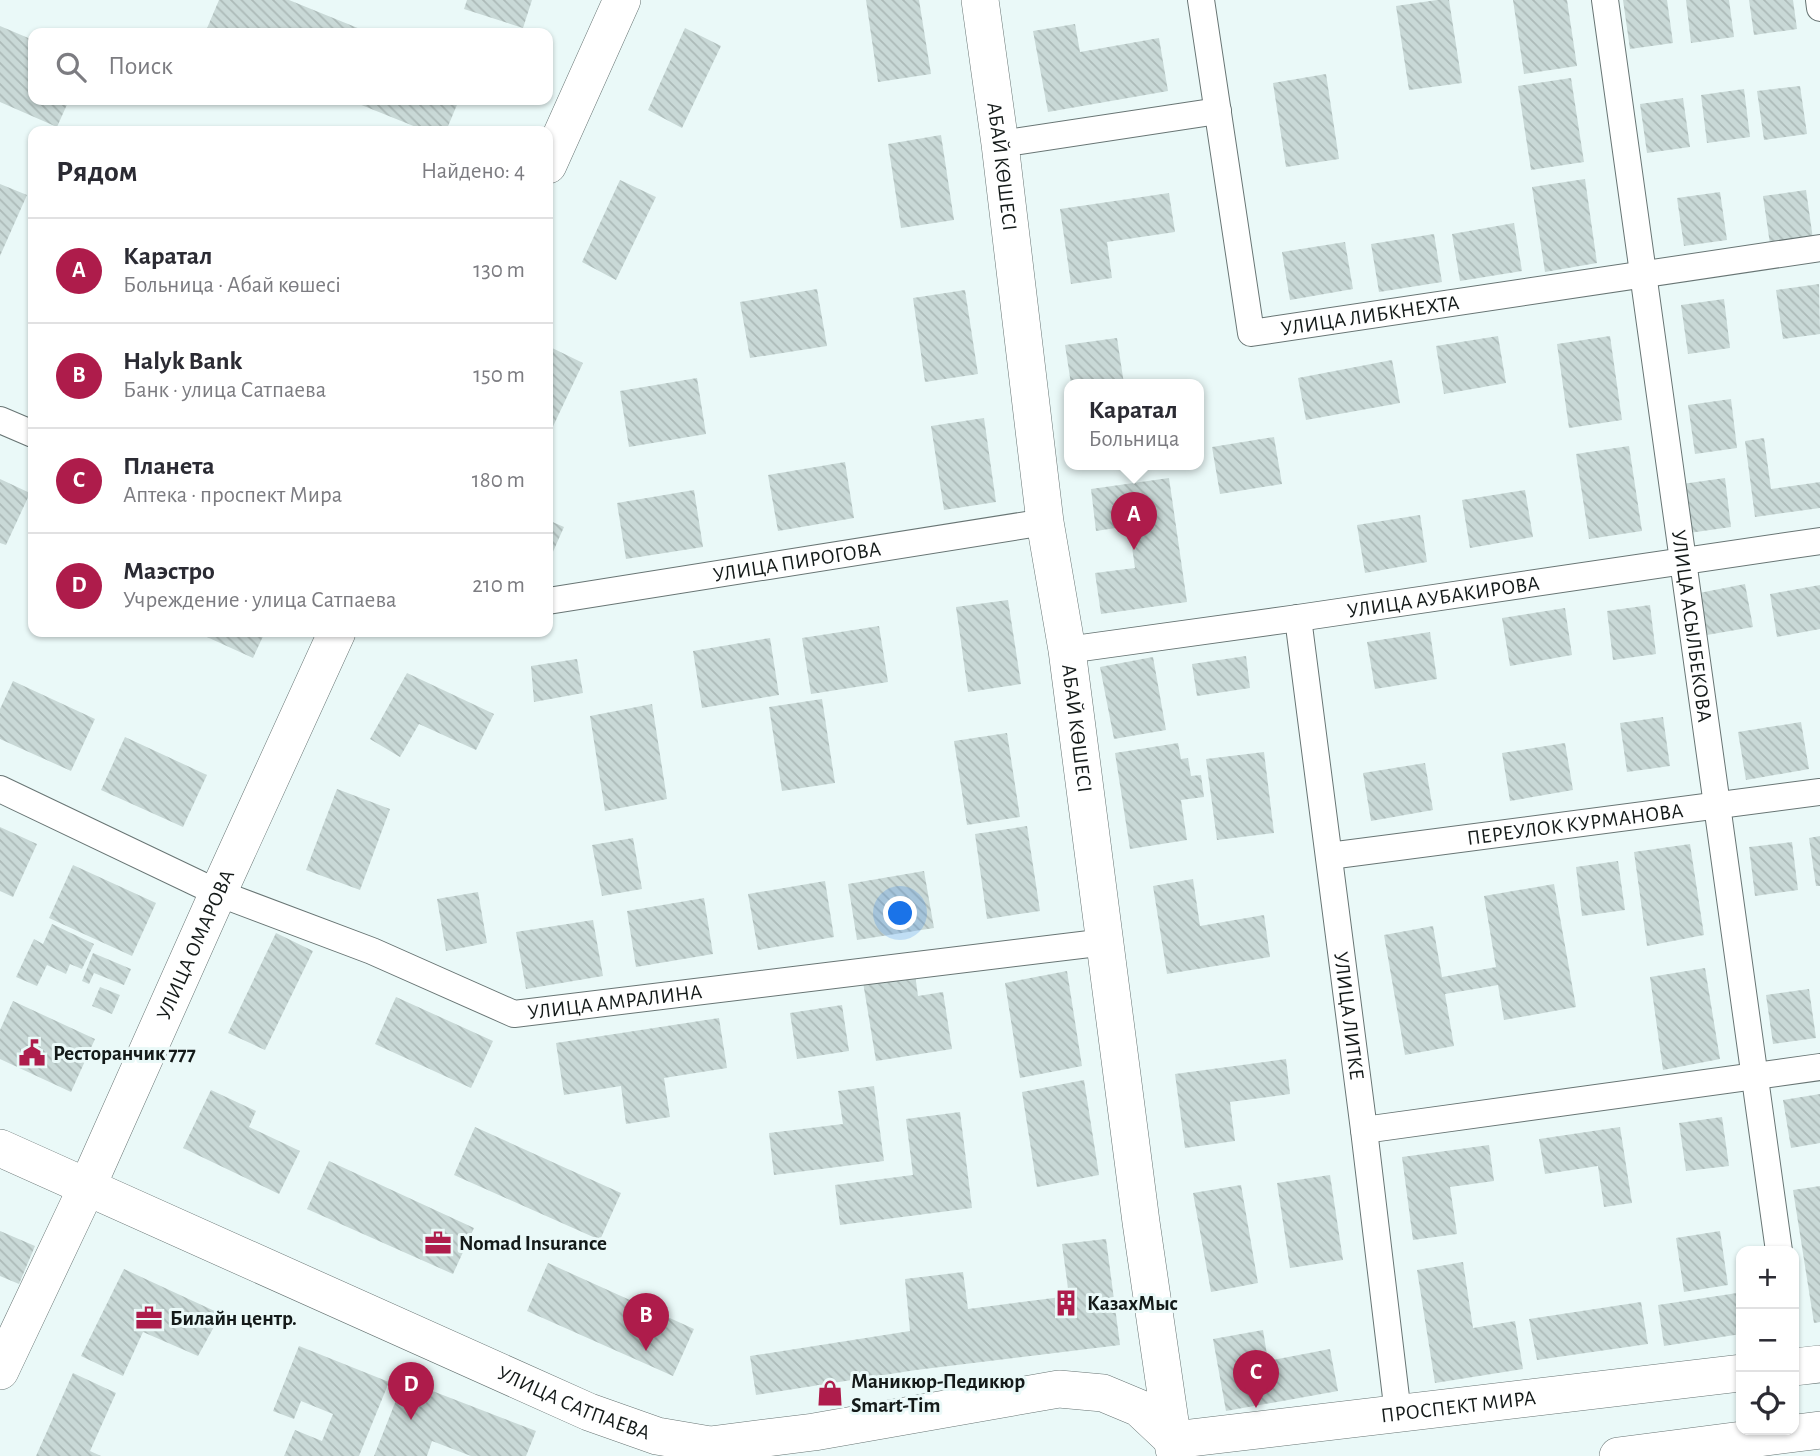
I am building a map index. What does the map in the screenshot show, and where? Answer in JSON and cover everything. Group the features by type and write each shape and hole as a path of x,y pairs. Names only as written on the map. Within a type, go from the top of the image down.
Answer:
{"main road":[{"path":"553,153 622,0"},
{"name":"АБАЙ КӨШЕСІ","path":"980,0 1045,522 1067,650 1141,1222 1174,1448"},
{"name":"УЛИЦА ОМАРОВА","path":"0,1371 88,1187 335,637"},
{"name":"УЛИЦА САТПАЕВА","path":"0,1148 589,1412 657,1436 710,1445 814,1432 1059,1389 1103,1393 1139,1408 1174,1448"},
{"name":"ПРОСПЕКТ МИРА","path":"1174,1448 1398,1414 1736,1374"},
{"path":"1618,1456 1820,1430"}],"street":[{"name":"УЛИЦА ЛИБКНЕХТА","path":"1201,0 1251,333 1820,248"},
{"name":"УЛИЦА АСЫЛБЕКОВА","path":"1605,0 1778,1246"},
{"path":"1819,0 1820,8"},
{"path":"1000,144 1218,111"},
{"path":"0,420 28,432"},
{"name":"УЛИЦА ПИРОГОВА","path":"553,600 1045,522"},
{"name":"УЛИЦА АУБАКИРОВА","path":"1067,650 1820,541"},
{"name":"УЛИЦА ЛИТКЕ","path":"1298,618 1398,1414"},
{"name":"УЛИЦА АМРАЛИНА","path":"0,789 218,893 372,951 514,1014 1106,942"},
{"name":"ПЕРЕУЛОК КУРМАНОВА","path":"1329,856 1820,792"},
{"path":"1364,1129 1820,1067"}],"building":[{"path":"219,0 289,0 358,28 207,28"},
{"path":"467,0 532,0 523,28 464,9"},
{"path":"866,0 919,0 931,74 878,82"},
{"path":"1449,0 1462,83 1409,90 1396,6"},
{"path":"1513,0 1567,0 1577,66 1524,74"},
{"path":"1623,0 1667,0 1673,43 1630,49"},
{"path":"1686,0 1729,0 1734,37 1691,43"},
{"path":"1749,0 1793,0 1797,29 1754,35"},
{"path":"1075,24 1080,52 1159,38 1168,91 1048,112 1033,31"},
{"path":"0,26 28,38 28,105 67,105 57,126 55,126 0,102"},
{"path":"685,28 721,46 682,128 648,110"},
{"path":"1326,74 1339,159 1286,167 1273,83"},
{"path":"1571,78 1584,162 1531,170 1518,86"},
{"path":"1800,86 1807,134 1764,140 1757,91"},
{"path":"1744,89 1750,137 1707,143 1701,95"},
{"path":"1683,98 1690,147 1647,153 1640,104"},
{"path":"361,105 457,105 448,126 414,126"},
{"path":"941,135 954,220 901,228 888,144"},
{"path":"1585,179 1597,263 1545,272 1532,187"},
{"path":"620,180 656,197 616,280 582,262"},
{"path":"0,184 27,195 0,256"},
{"path":"1806,190 1813,239 1770,244 1763,196"},
{"path":"1720,192 1727,240 1684,246 1677,198"},
{"path":"1169,193 1175,232 1107,242 1112,278 1071,284 1060,209"},
{"path":"1514,223 1522,271 1460,281 1452,234"},
{"path":"1434,234 1442,282 1379,292 1371,244"},
{"path":"1345,242 1353,289 1290,300 1282,252"},
{"path":"1819,284 1820,334 1783,339 1776,290"},
{"path":"817,289 827,346 750,358 740,302"},
{"path":"965,290 978,374 925,382 913,298"},
{"path":"1724,299 1730,348 1688,354 1681,305"},
{"path":"1498,336 1506,383 1444,394 1436,346"},
{"path":"1610,336 1622,420 1569,428 1557,344"},
{"path":"1117,338 1123,379 1070,379 1065,345"},
{"path":"553,348 583,363 553,426"},
{"path":"1392,360 1400,403 1306,420 1298,378"},
{"path":"697,378 706,434 629,447 620,391"},
{"path":"1731,399 1737,448 1695,454 1688,405"},
{"path":"984,418 996,502 944,510 931,426"},
{"path":"1274,437 1282,484 1220,494 1212,447"},
{"path":"1764,438 1771,489 1820,482 1820,508 1755,517 1745,441"},
{"path":"1629,446 1642,531 1589,539 1576,454"},
{"path":"845,462 854,518 778,531 768,475"},
{"path":"1169,478 1187,602 1101,614 1095,573 1135,568 1129,526 1096,531 1091,489"},
{"path":"1725,478 1731,527 1689,533 1682,484"},
{"path":"0,479 28,492 28,497 6,545 0,543"},
{"path":"694,490 703,547 626,559 617,503"},
{"path":"1525,490 1533,537 1470,548 1462,500"},
{"path":"1420,515 1427,562 1365,573 1357,525"},
{"path":"553,522 564,527 553,552"},
{"path":"1745,584 1753,627 1701,636 1694,594"},
{"path":"1820,585 1820,629 1777,637 1770,594"},
{"path":"1008,600 1021,684 968,692 956,607"},
{"path":"1650,605 1656,654 1613,660 1607,611"},
{"path":"1565,608 1572,655 1510,666 1502,618"},
{"path":"879,626 888,682 811,694 802,638"},
{"path":"1430,632 1437,679 1375,689 1367,642"},
{"path":"207,637 263,637 253,658"},
{"path":"770,638 779,695 702,708 693,651"},
{"path":"1246,656 1250,688 1197,696 1192,664"},
{"path":"1153,657 1166,730 1114,739 1100,667"},
{"path":"577,659 583,693 534,702 531,666"},
{"path":"407,673 494,714 476,750 419,724 400,757 370,739"},
{"path":"13,681 95,719 71,771 0,739 0,709"},
{"path":"822,699 835,783 782,791 769,707"},
{"path":"652,704 667,799 605,811 590,716"},
{"path":"1663,717 1670,766 1627,772 1620,723"},
{"path":"1801,722 1809,769 1746,780 1738,732"},
{"path":"1007,733 1020,817 967,825 954,741"},
{"path":"125,737 207,775 183,827 101,790"},
{"path":"1178,743 1181,759 1188,758 1191,776 1201,775 1204,797 1181,800 1187,840 1130,849 1115,753"},
{"path":"1565,743 1573,790 1510,801 1502,753"},
{"path":"1264,752 1274,833 1217,840 1206,759"},
{"path":"1425,763 1433,810 1371,821 1363,773"},
{"path":"337,789 390,809 360,890 306,870"},
{"path":"1027,826 1040,911 987,919 975,834"},
{"path":"0,827 37,844 13,897 0,891"},
{"path":"1820,836 1820,886 1816,886 1809,838"},
{"path":"633,838 642,889 602,896 592,845"},
{"path":"1792,842 1798,890 1755,896 1749,847"},
{"path":"1690,844 1704,935 1647,946 1634,852"},
{"path":"1618,861 1625,910 1582,916 1576,867"},
{"path":"73,865 156,903 132,956 49,918"},
{"path":"924,871 934,928 857,940 848,884"},
{"path":"1193,879 1200,926 1264,915 1270,957 1167,974 1153,886"},
{"path":"825,881 834,937 758,950 748,894"},
{"path":"1554,884 1576,1007 1504,1020 1498,985 1445,994 1454,1046 1405,1055 1384,935 1433,926 1442,977 1496,967 1484,896"},
{"path":"478,892 487,943 446,951 437,899"},
{"path":"704,898 713,954 636,967 627,911"},
{"path":"593,920 603,976 526,989 516,932"},
{"path":"52,924 94,944 82,969 70,964 66,974 47,965 37,986 16,977 34,939 43,944"},
{"path":"276,933 313,951 265,1050 228,1033"},
{"path":"93,953 131,969 124,985 94,973 89,984 82,981"},
{"path":"1705,968 1720,1059 1663,1070 1650,977"},
{"path":"1067,971 1082,1066 1020,1078 1005,983"},
{"path":"915,974 918,996 943,992 952,1049 876,1061 863,982"},
{"path":"100,987 120,995 112,1014 92,1006"},
{"path":"1809,989 1816,1038 1773,1044 1766,995"},
{"path":"396,997 493,1041 471,1088 375,1044"},
{"path":"13,1001 95,1039 71,1092 0,1059 0,1030"},
{"path":"842,1005 849,1051 797,1059 790,1013"},
{"path":"719,1018 727,1068 664,1078 670,1117 626,1124 621,1086 564,1095 556,1043"},
{"path":"1286,1059 1290,1094 1230,1102 1235,1141 1185,1148 1175,1074"},
{"path":"1084,1080 1099,1175 1037,1187 1022,1092"},
{"path":"874,1086 884,1161 774,1175 769,1133 843,1124 838,1091"},
{"path":"211,1090 256,1111 249,1127 300,1151 279,1194 183,1148"},
{"path":"1820,1094 1820,1143 1791,1148 1783,1100"},
{"path":"960,1112 972,1208 840,1225 835,1185 913,1175 906,1119"},
{"path":"1722,1117 1729,1166 1686,1171 1679,1123"},
{"path":"475,1127 621,1193 600,1240 454,1175"},
{"path":"1620,1127 1632,1203 1604,1207 1598,1166 1545,1174 1539,1139"},
{"path":"1489,1145 1494,1181 1450,1187 1457,1234 1413,1240 1402,1157"},
{"path":"329,1161 474,1228 453,1274 307,1209"},
{"path":"1330,1175 1343,1260 1290,1268 1277,1183"},
{"path":"1241,1185 1258,1283 1211,1292 1193,1193"},
{"path":"1820,1186 1820,1322 1814,1323 1793,1190"},
{"path":"0,1231 35,1246 19,1284 0,1276"},
{"path":"1720,1231 1728,1285 1684,1292 1676,1238"},
{"name":"КазахМыс","path":"1106,1239 1120,1345 916,1370 756,1395 750,1356 910,1331 905,1279 963,1272 968,1309 1069,1296 1062,1244"},
{"path":"1463,1262 1473,1328 1515,1321 1523,1369 1435,1383 1417,1270"},
{"path":"548,1263 694,1329 673,1376 527,1311"},
{"path":"124,1269 221,1314 198,1356 143,1332 123,1376 81,1356"},
{"path":"1736,1293 1736,1335 1664,1346 1658,1305"},
{"path":"1641,1302 1648,1344 1537,1360 1529,1319"},
{"path":"1263,1330 1268,1361 1330,1349 1338,1391 1226,1411 1213,1339"},
{"path":"299,1346 389,1382 359,1456 284,1456 295,1430 322,1441 333,1414 301,1401 294,1419 273,1411"},
{"path":"73,1373 116,1393 90,1451 101,1456 36,1456"},
{"path":"404,1380 536,1431 526,1456 471,1456 432,1441 427,1456 374,1456"}],"place":[{"name":"Каратал","path":"1134,550"},
{"name":"Ресторанчик 777","path":"32,1053"},
{"name":"Nomad Insurance","path":"438,1243"},
{"name":"КазахМыс","path":"1066,1303"},
{"name":"Билайн центр.","path":"149,1318"},
{"name":"Halyk Bank","path":"646,1351"},
{"name":"Маникюр-Педикюр Smart-Tim","path":"830,1393"},
{"name":"Планета","path":"1256,1408"},
{"name":"Маэстро","path":"411,1420"}]}
